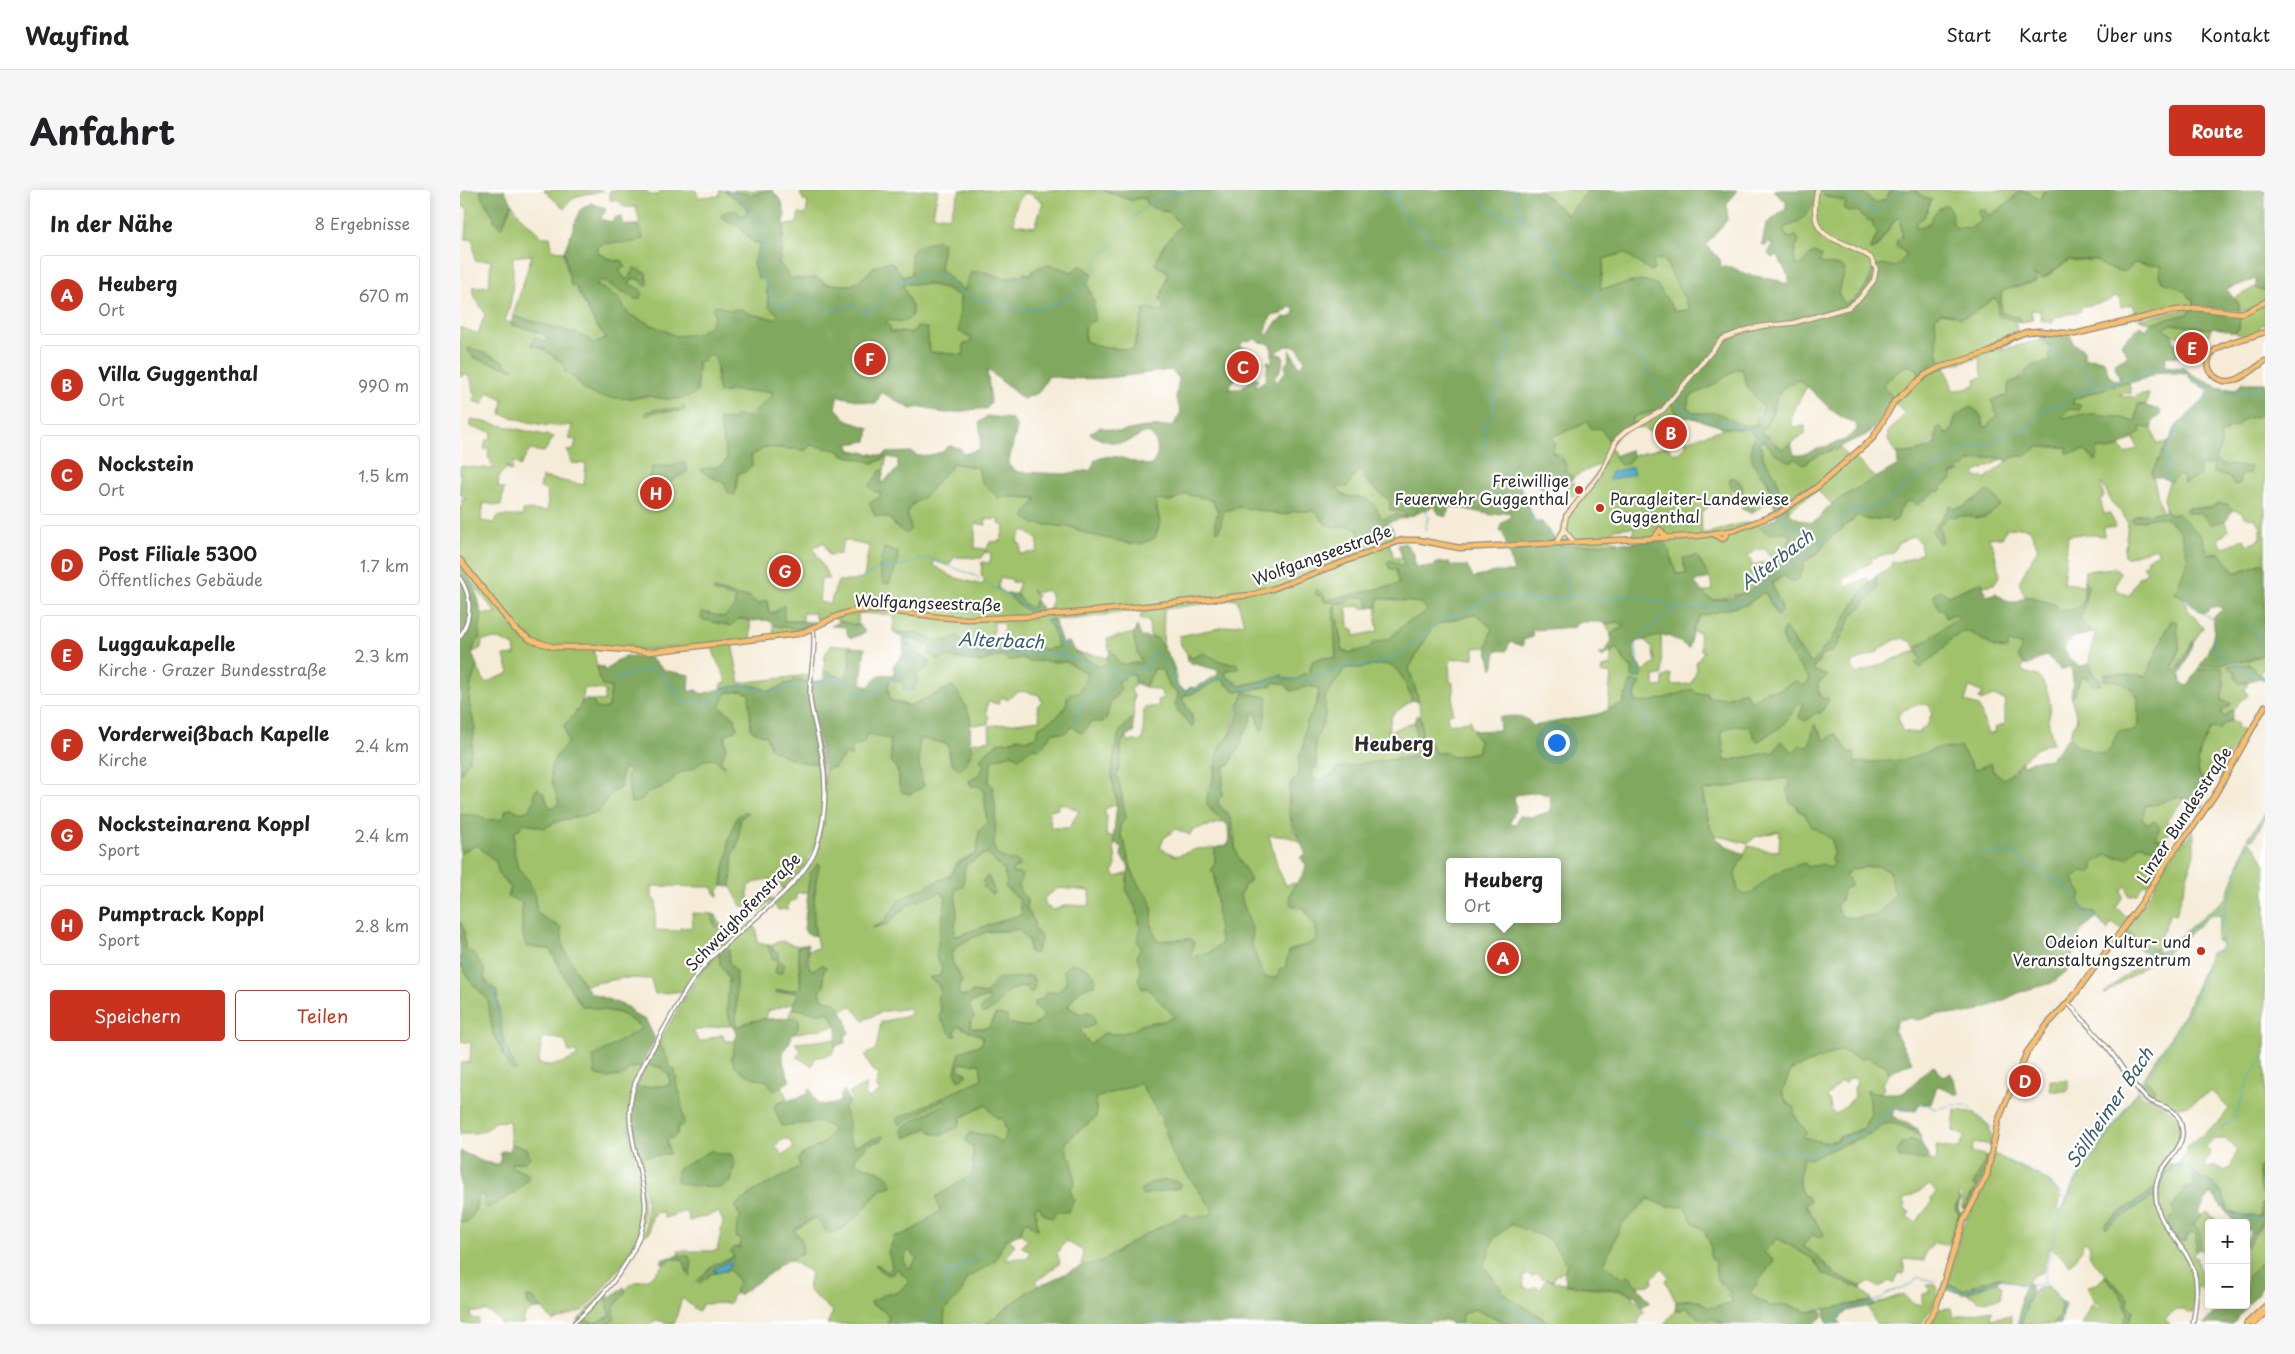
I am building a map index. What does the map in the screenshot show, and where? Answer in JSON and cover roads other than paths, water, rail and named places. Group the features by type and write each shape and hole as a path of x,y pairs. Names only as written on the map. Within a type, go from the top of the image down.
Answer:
{"highway":[{"path":"2247,1324 2265,1307"},
{"path":"2253,1324 2265,1313"}],"main road":[{"path":"1555,544 1564,530 1566,516 1603,469 1613,443 1622,434 1665,407 1722,339 1745,330 1763,326 1793,324 1849,307 1860,298 1873,282 1876,269 1873,260 1829,238 1819,226 1815,217 1814,205 1818,190"},
{"name":"Wolfgangseestraße","path":"460,560 515,629 531,640 554,647 649,652 774,637 813,629 843,614 860,611 951,619 1050,616 1251,594 1272,589 1402,540 1418,540 1460,548 1714,534 1723,539 1728,532 1757,523 1779,512 1818,487 1876,434 1894,402 1927,373 1944,365 1990,352 2020,334 2047,331 2066,334 2081,333 2136,317 2186,308 2241,313 2265,302"},
{"path":"2265,332 2216,350 2210,357 2208,365 2214,377 2222,381 2230,381 2265,361"},
{"path":"1564,530 1575,543"},
{"path":"1654,538 1660,530 1666,538"},
{"name":"Linzer Bundesstraße","path":"1926,1324 1936,1307 1963,1222 1987,1175 1998,1121 2024,1058 2036,1039 2068,1003 2120,934 2150,890 2167,860 2216,793 2265,706"}],"street":[{"path":"460,578 469,597 470,608 460,637"},
{"name":"Schwaighofenstraße","path":"573,1324 625,1265 634,1251 643,1229 645,1212 644,1194 631,1138 629,1116 631,1097 638,1074 687,990 702,969 718,951 796,880 809,863 817,848 825,787 823,758 810,698 813,629"},
{"path":"2068,1003 2110,1051 2147,1099 2171,1110 2177,1115 2182,1127 2180,1146 2160,1173 2156,1195 2163,1223 2188,1258 2195,1274 2196,1290 2193,1324"}],"water":[{"path":"1632,467 1634,474 1609,480 1611,472"},
{"path":"730,1261 732,1263 726,1271 714,1272 714,1269"}],"waterway":[{"path":"729,190 752,211 759,223 763,244 758,272 775,304 782,306 804,300 826,309 841,310 844,308"},
{"path":"1116,239 1129,222 1157,200 1189,190"},
{"path":"1381,190 1397,201"},
{"path":"1401,190 1397,201 1401,212 1427,232 1427,239 1462,262 1466,269 1471,294 1507,336 1509,348 1501,365 1501,385 1494,395 1493,416 1484,423 1483,451 1490,460 1503,467 1506,476 1518,480 1534,523 1540,523 1543,529 1554,538"},
{"path":"1474,190 1485,204 1498,214 1522,220 1538,236 1557,248 1557,256 1564,268 1592,290 1620,339 1636,351 1667,399 1670,398"},
{"path":"1513,190 1522,220"},
{"path":"1837,190 1848,195 1865,208 1875,212 1882,209 1902,190"},
{"path":"862,312 867,314 869,309 881,303 897,283 904,280 915,280 920,274 928,272 931,275 938,274 942,278 941,281 949,281 959,292 967,292 971,299 994,302 1011,309 1036,309 1048,306 1069,297 1078,290 1094,271 1097,260 1115,241"},
{"path":"845,307 853,305 860,311"},
{"path":"2045,343 2059,357 2081,367 2097,387"},
{"name":"Alterbach","path":"1105,670 1113,670 1118,677 1130,674 1139,668 1147,666 1152,655 1156,655 1169,668 1175,686 1184,692 1196,690 1217,678 1225,678 1238,688 1250,688 1278,677 1311,681 1339,669 1351,666 1368,666 1396,657 1416,643 1448,615 1461,615 1493,596 1537,601 1586,595 1613,601 1620,596 1634,595 1686,610 1744,602 1778,572 1802,559 1823,542 1850,511 1871,508 1892,498 1915,477 1946,462 1965,448 1989,443 2018,430 2023,431 2047,408 2062,405 2070,394 2124,379 2136,378 2163,368 2186,372 2199,383 2223,393 2248,392 2265,385"},
{"path":"2173,440 2176,429 2191,423 2193,411 2212,390"},
{"path":"1675,400 1688,413 1758,432"},
{"path":"1760,437 1758,456 1765,471 1775,485 1782,509"},
{"path":"2167,479 2165,452 2172,442"},
{"path":"1425,530 1428,517 1426,509"},
{"path":"1783,513 1786,522 1817,537 1822,542"},
{"path":"1555,549 1563,552 1565,559 1559,563 1561,572 1567,582 1566,591 1570,592 1572,597"},
{"path":"896,567 928,558 976,576 981,581"},
{"path":"859,579 879,569 892,568"},
{"path":"984,582 1016,598 1028,610 1039,613"},
{"path":"1768,584 1771,590"},
{"path":"1770,594 1780,612"},
{"path":"2185,596 2199,611 2211,619"},
{"path":"1638,640 1651,626 1679,607"},
{"path":"2242,619 2247,626"},
{"path":"1045,620 1057,628 1055,633 1058,639 1057,642 1067,646 1067,649 1057,656"},
{"path":"2250,627 2265,643"},
{"name":"Alterbach","path":"909,653 909,649 905,650 905,637 921,640 940,650 959,651 979,656 999,652 1017,654 1037,653 1063,656 1089,665"},
{"path":"2214,637 2213,645 2216,647 2220,657 2253,674 2265,677"},
{"path":"1636,642 1638,669 1632,697 1633,702 1641,709"},
{"name":"Alterbach","path":"870,695 877,693 884,683 897,678 910,655"},
{"name":"Alterbach","path":"612,680 649,668 665,676 671,686 680,690 680,698 683,703 696,701 711,703 718,693 729,688 750,687 767,694 805,685"},
{"path":"1074,725 1081,705 1091,696 1108,689 1117,677"},
{"name":"Alterbach","path":"812,685 825,681 846,680 851,683 856,695 867,695"},
{"path":"1642,710 1651,734"},
{"name":"Söllheimer Bach","path":"2019,1324 2028,1295 2043,1283 2058,1219 2072,1186 2175,1035 2181,1031 2182,1024 2195,998 2209,957 2214,952 2220,951 2223,945 2222,937 2226,933 2226,929 2220,926 2224,921 2225,908 2238,879 2237,874 2251,838 2265,815"},
{"path":"1981,853 2011,853 2047,876 2062,883 2074,894 2085,913 2091,917 2096,917 2108,931"},
{"name":"Söllheimer Bach","path":"2223,915 2218,912 2228,903"},
{"path":"2125,934 2144,948 2151,956 2155,957 2223,906"},
{"path":"460,951 463,956"},
{"path":"465,960 483,983 495,991 496,1003 494,1007 498,1009 502,1041 511,1063"},
{"path":"2245,1090 2250,1077 2265,1057"},
{"path":"2188,1152 2231,1121 2238,1111 2244,1091"},
{"path":"1794,1150 1807,1155 1816,1154 1824,1145 1832,1145 1844,1137 1847,1138 1873,1129 1881,1117 1894,1110 1926,1104 1935,1109 1964,1105 1972,1110"},
{"path":"1977,1115 1992,1128"},
{"path":"1684,1118 1696,1131 1718,1132 1733,1140 1750,1143 1769,1153 1778,1150"},
{"path":"1782,1148 1792,1149"},
{"path":"2158,1189 2165,1176 2187,1154"},
{"path":"2008,1162 2047,1180 2066,1198"},
{"path":"2180,1162 2200,1180 2213,1187 2232,1216 2257,1218"},
{"path":"2111,1223 2154,1193"},
{"name":"Söllheimer Bach","path":"925,1324 948,1291 945,1271 954,1276 955,1271 983,1254"},
{"path":"1827,1324 1837,1319 1844,1309 1858,1307 1882,1298 1886,1294 1912,1284 1918,1277 1937,1282"},
{"path":"1947,1285 1964,1292 2001,1279 2020,1285 2039,1285"},
{"path":"2044,1280 2063,1306 2063,1318 2059,1324"},
{"path":"1491,1288 1504,1305 1514,1308 1517,1313 1523,1311 1525,1319 1537,1320 1539,1324"},
{"path":"1146,1304 1150,1310"},
{"path":"1151,1315 1163,1323 1177,1321"}],"place":[{"name":"Luggaukapelle","path":"2192,348"},
{"name":"Vorderweißbach Kapelle","path":"870,359"},
{"name":"Nockstein","path":"1243,367"},
{"name":"Villa Guggenthal","path":"1671,433"},
{"name":"Freiwillige Feuerwehr Guggenthal","path":"1579,490"},
{"name":"Pumptrack Koppl","path":"656,493"},
{"name":"Paragleiter-Landewiese Guggenthal","path":"1600,508"},
{"name":"Nocksteinarena Koppl","path":"785,571"},
{"name":"Odeion Kultur- und Veranstaltungszentrum","path":"2201,951"},
{"name":"Heuberg","path":"1503,958"},
{"name":"Post Filiale 5300","path":"2025,1081"}],"district":[{"name":"Heuberg","path":"1394,744"}]}
